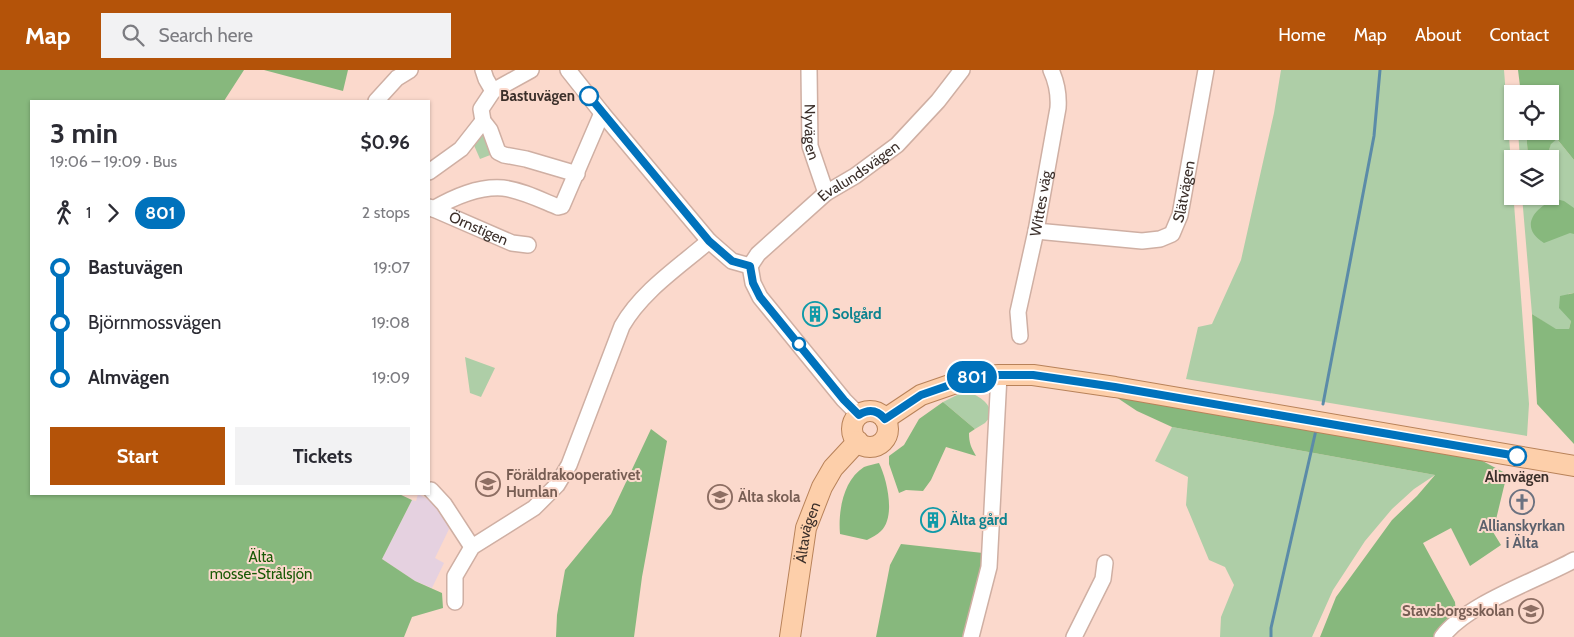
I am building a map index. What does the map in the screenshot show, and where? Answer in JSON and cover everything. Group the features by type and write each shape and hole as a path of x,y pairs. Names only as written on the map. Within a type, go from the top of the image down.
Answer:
{"main road":[{"path":"885,419 921,395 973,377 1033,375 1115,387 1574,466"},
{"path":"874,411 885,419 888,429 887,436 881,443 865,446 858,441 854,434 853,424 859,415 874,411"},
{"name":"Ältavägen","path":"790,637 806,528 822,487 833,468 858,441"}],"street":[{"path":"377,100 396,78 410,70"},
{"path":"483,70 493,91"},
{"path":"531,70 493,91 481,109 483,121 490,130 498,152 577,174"},
{"path":"568,70 709,241 732,261 750,266 753,283 760,297 844,400 859,415"},
{"name":"Nyvägen","path":"809,70 810,146 826,194"},
{"name":"Evalundsvägen","path":"750,266 758,254 826,194 897,146 938,101 962,70"},
{"name":"Wittes väg","path":"1020,336 1018,312 1036,230 1058,108 1059,97 1052,70"},
{"name":"Slätvägen","path":"1036,230 1142,241 1160,239 1172,234 1180,215 1206,70"},
{"path":"431,208 468,192 503,188 558,207 562,206 602,113"},
{"path":"430,171 461,149 483,121"},
{"name":"Örnstigen","path":"431,208 512,243 528,245"},
{"path":"455,602 455,576 472,547 534,508 557,485 569,465 622,326 630,311 709,241"},
{"path":"971,637 988,567 999,375"},
{"path":"431,490 444,504 472,547"},
{"path":"1442,637 1450,626 1480,607 1574,560"},
{"path":"1074,637 1103,579 1105,563"}],"shaded area":[{"path":"418,495 420,495 439,505 446,513 449,529 435,558 444,563 432,588 415,581 382,559 412,500 416,501"}],"green space":[{"name":"Älta mosse-Strålsjön","path":"0,70 244,70 225,100 30,100 30,495 401,495 412,500 382,559 415,581 442,593 443,608 412,617 404,637 0,637"},
{"path":"264,70 348,70 343,91"},
{"path":"1281,70 1504,70 1504,140 1509,140 1510,150 1504,150 1504,205 1514,205 1529,404 1527,436 1186,379 1198,327 1212,324 1241,260 1274,113"},
{"path":"1518,70 1574,70 1574,160 1558,140 1559,85 1520,85"},
{"path":"483,121 498,152 480,159 473,143 478,140 476,131"},
{"path":"1519,140 1527,140 1528,150 1519,150"},
{"path":"1527,140 1556,140 1551,144 1549,150 1528,150"},
{"path":"1558,140 1574,160 1574,293 1568,294 1571,321 1569,329 1556,330 1532,314 1523,205 1559,205 1559,150 1549,150 1551,143"},
{"path":"1559,200 1574,208 1574,234 1570,233 1544,243 1536,237 1532,230 1532,218 1545,205 1559,205"},
{"path":"1574,293 1574,444 1537,404 1532,314 1556,329 1569,329 1571,321 1559,308 1560,296"},
{"path":"465,357 495,368 481,397 470,393"},
{"path":"969,392 984,401 991,411 991,416 985,423 975,429 943,402 961,393"},
{"path":"1113,395 1475,457 1507,474 1493,532 1501,545 1470,566 1451,528 1423,543 1455,602 1456,614 1441,626 1434,637 1320,637 1336,597 1392,520 1435,475 1172,427 1137,411"},
{"path":"943,402 975,429 969,433 969,436 976,456 946,447 931,480 923,491 906,490 899,493 889,464 889,456 904,445 919,419"},
{"path":"1172,427 1435,475 1414,489 1392,509 1365,541 1333,590 1312,637 1220,637 1221,617 1234,585 1225,567 1209,560 1186,505 1188,477 1155,461"},
{"path":"651,429 667,441 642,577 634,637 556,637 557,615 565,570 611,514"},
{"path":"879,463 885,478 889,498 886,525 867,540 840,534 843,497 851,480 864,467"},
{"path":"901,544 983,553 980,578 966,637 876,637 890,565"}],"waterway":[{"path":"1323,404 1374,136 1380,70"},
{"path":"1271,637 1271,628 1316,430"}],"bus line":[{"name":"801","path":"589,96 709,241 732,261 750,266 753,283 760,297 844,400 859,415 863,412 874,411 885,419 921,395 973,377 1033,375 1115,387 1517,456"}],"place":[{"name":"Bastuvägen","path":"589,96"},
{"name":"Solgård","path":"815,314"},
{"name":"Almvägen","path":"1517,456"},
{"name":"Föräldrakooperativet Humlan","path":"488,484"},
{"name":"Älta skola","path":"720,497"},
{"name":"Allianskyrkan i Älta","path":"1522,502"},
{"name":"Älta gård","path":"933,520"},
{"name":"Stavsborgsskolan","path":"1531,611"}]}
